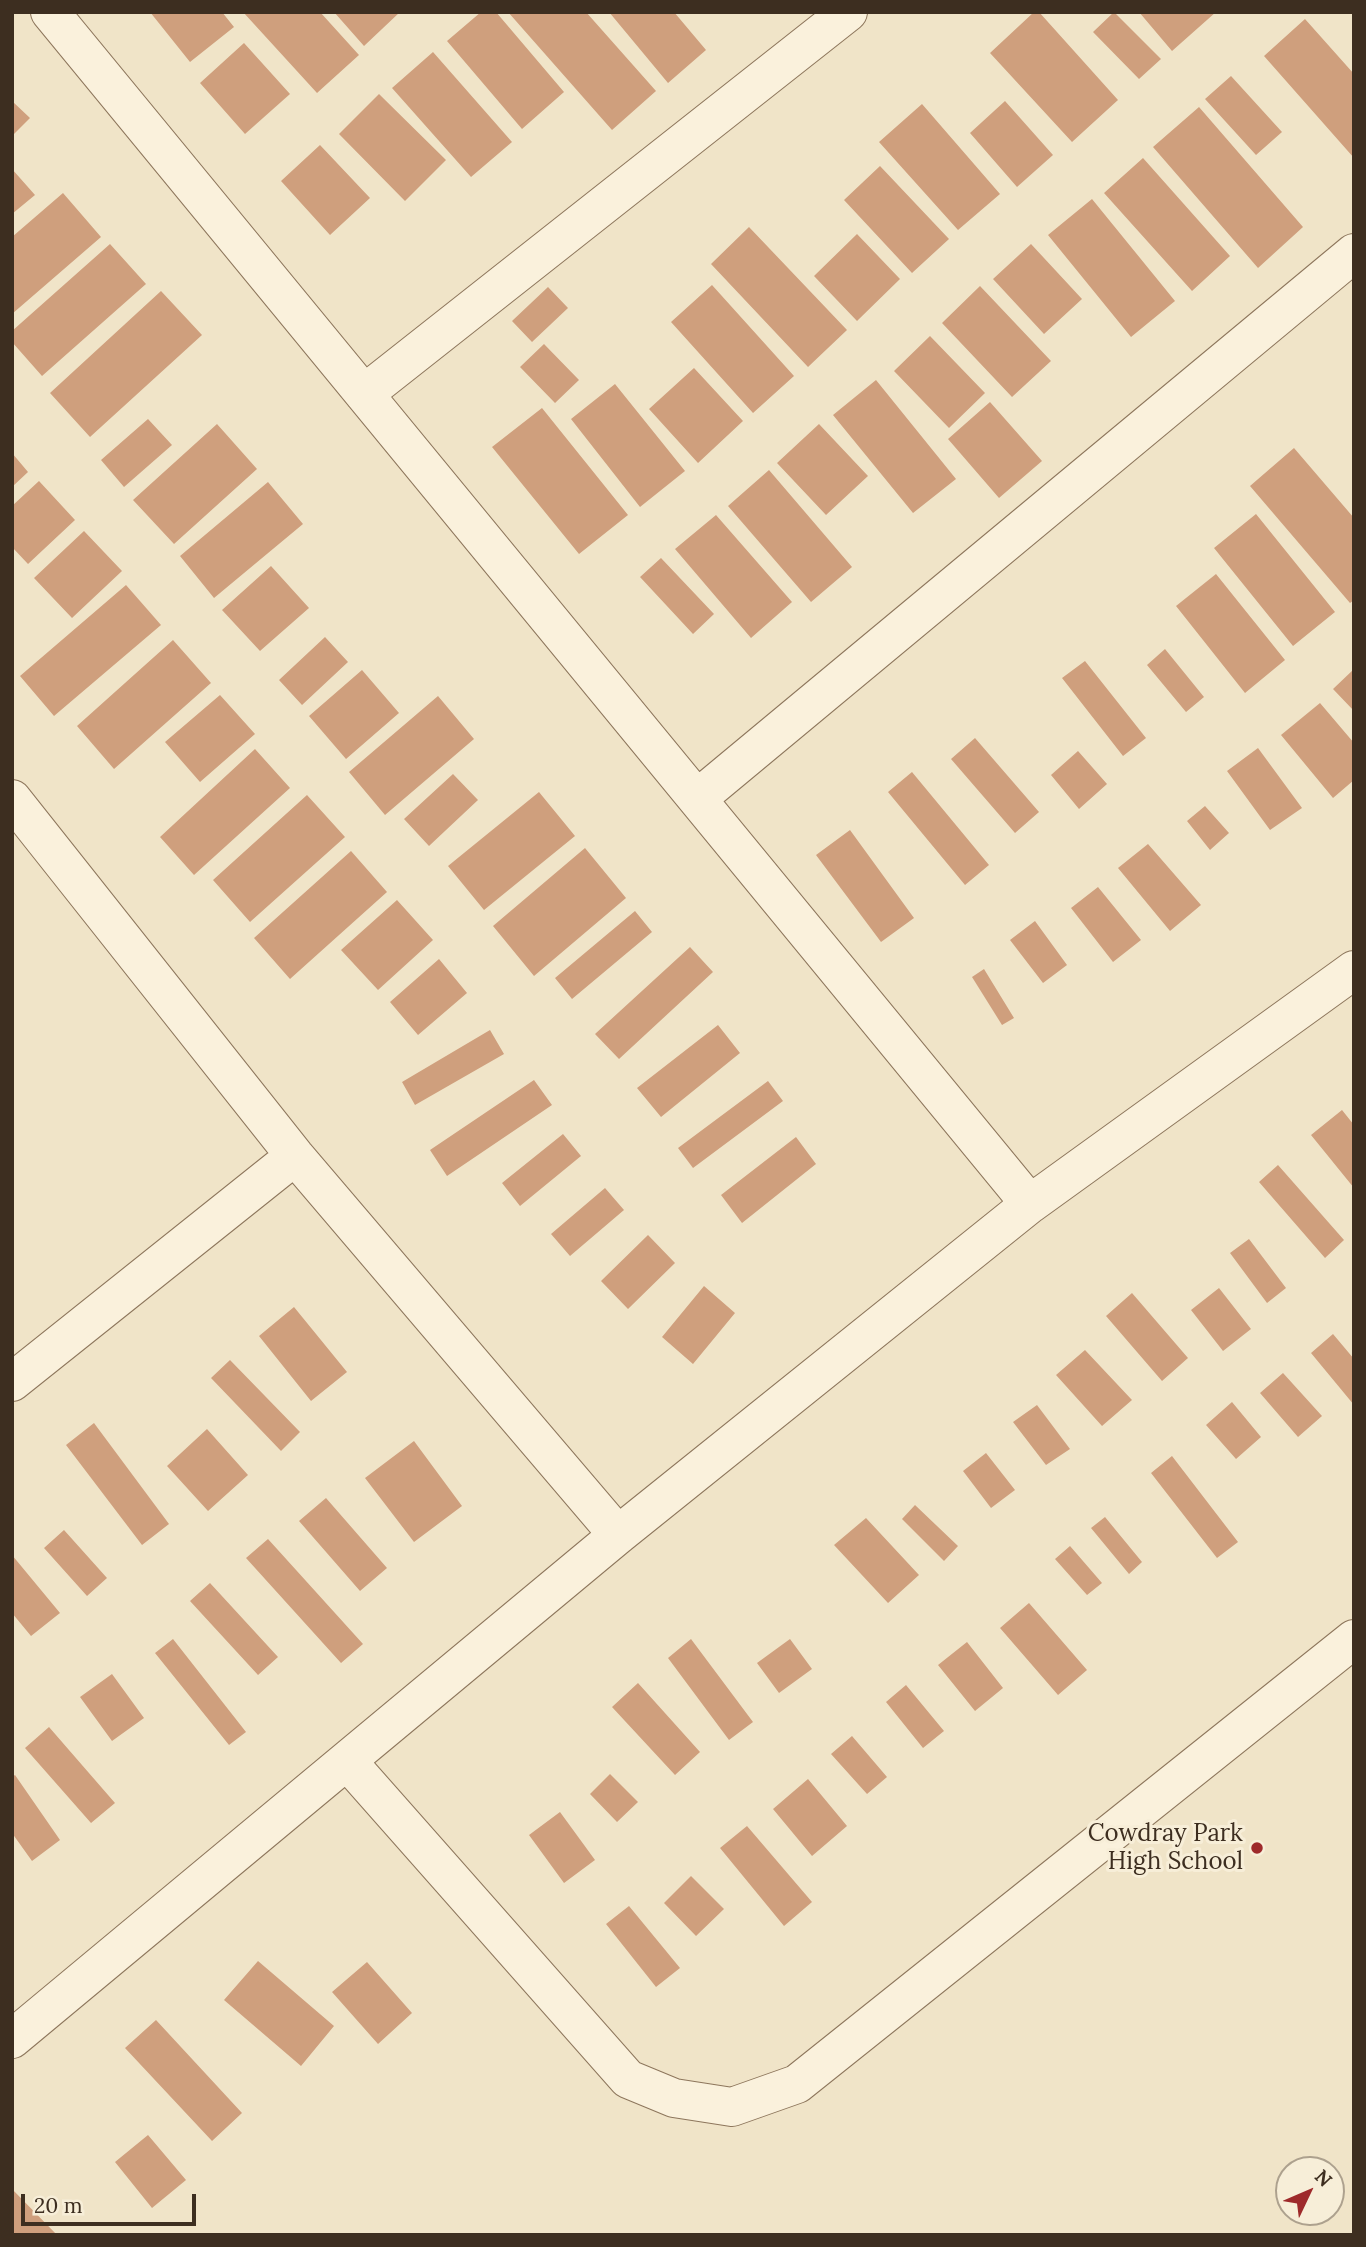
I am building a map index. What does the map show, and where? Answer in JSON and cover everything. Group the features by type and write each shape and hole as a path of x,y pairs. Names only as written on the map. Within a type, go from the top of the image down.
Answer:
{"street":[{"path":"50,12 1030,1204"},
{"path":"363,394 848,12"},
{"path":"698,798 1354,253"},
{"path":"12,799 295,1156 618,1535"},
{"path":"12,2039 618,1535 1030,1204 1354,970"},
{"path":"12,1382 295,1156"},
{"path":"348,1762 628,2079 674,2098 732,2107 797,2084 1354,1639"}],"building":[{"path":"150,12 222,12 234,27 190,62"},
{"path":"243,12 320,12 359,55 317,93"},
{"path":"334,12 400,12 364,46"},
{"path":"481,12 496,12 564,92 522,129 447,41"},
{"path":"508,12 586,12 656,91 612,130"},
{"path":"609,12 674,12 706,50 668,83"},
{"path":"1034,12 1039,12 1118,100 1072,142 990,53"},
{"path":"1114,12 1161,59 1139,79 1093,32"},
{"path":"1139,12 1216,12 1172,51"},
{"path":"1305,19 1354,74 1354,158 1264,56"},
{"path":"244,43 290,94 245,134 200,83"},
{"path":"433,52 512,142 471,177 392,88"},
{"path":"1231,76 1282,132 1256,155 1205,99"},
{"path":"379,94 446,160 405,201 339,134"},
{"path":"12,101 30,118 12,136"},
{"path":"1005,101 1053,155 1017,187 970,133"},
{"path":"922,104 1000,194 958,230 879,142"},
{"path":"1199,107 1303,227 1258,268 1153,147"},
{"path":"320,145 370,198 330,235 281,181"},
{"path":"1143,158 1230,256 1192,291 1104,193"},
{"path":"880,166 949,239 912,273 844,200"},
{"path":"12,169 35,195 12,214"},
{"path":"63,193 101,237 12,314 12,237"},
{"path":"1092,199 1175,301 1131,337 1048,235"},
{"path":"749,227 847,330 808,367 711,264"},
{"path":"857,234 900,279 857,321 814,276"},
{"path":"110,244 146,284 42,376 12,342 12,331"},
{"path":"1031,244 1082,299 1044,334 993,279"},
{"path":"712,285 794,376 753,413 671,322"},
{"path":"980,286 1051,361 1012,397 942,323"},
{"path":"548,287 568,308 532,342 512,321"},
{"path":"161,291 202,335 90,437 50,393"},
{"path":"930,336 985,393 949,428 894,371"},
{"path":"544,344 579,380 555,403 520,367"},
{"path":"694,368 743,421 698,463 649,409"},
{"path":"876,380 956,479 913,513 833,415"},
{"path":"615,384 685,471 640,507 571,419"},
{"path":"990,402 1042,461 999,498 948,439"},
{"path":"542,408 628,515 579,554 492,447"},
{"path":"148,419 172,445 124,487 101,460"},
{"path":"217,424 257,469 174,544 133,500"},
{"path":"819,424 868,476 826,515 777,463"},
{"path":"1294,448 1354,518 1354,600 1350,603 1250,486"},
{"path":"12,453 28,472 12,487"},
{"path":"769,470 852,567 811,602 728,506"},
{"path":"39,481 75,520 28,564 12,547 12,506"},
{"path":"268,482 303,524 214,598 180,556"},
{"path":"1256,514 1335,612 1293,646 1214,548"},
{"path":"716,515 792,602 751,638 675,549"},
{"path":"84,531 122,571 72,618 34,578"},
{"path":"661,558 714,614 693,634 640,577"},
{"path":"271,566 309,608 260,651 222,610"},
{"path":"1216,574 1285,660 1245,693 1176,606"},
{"path":"126,585 161,625 54,716 20,676"},
{"path":"325,637 348,662 302,705 279,680"},
{"path":"173,640 211,683 114,769 77,726"},
{"path":"1165,649 1204,697 1186,712 1147,665"},
{"path":"1085,661 1146,738 1123,756 1062,678"},
{"path":"1354,669 1354,711 1333,689"},
{"path":"362,670 399,713 346,759 309,716"},
{"path":"220,695 255,734 200,782 165,742"},
{"path":"438,696 474,739 385,815 349,772"},
{"path":"1320,703 1354,743 1354,780 1333,798 1281,735"},
{"path":"975,738 1039,812 1015,833 951,759"},
{"path":"1258,748 1302,808 1270,830 1227,771"},
{"path":"255,749 290,788 194,875 160,837"},
{"path":"1078,751 1107,784 1079,809 1051,775"},
{"path":"912,772 989,865 965,885 888,792"},
{"path":"453,774 478,800 429,846 404,819"},
{"path":"539,792 575,836 484,910 448,866"},
{"path":"307,795 345,837 250,922 213,880"},
{"path":"1205,806 1229,833 1210,850 1187,821"},
{"path":"850,830 914,918 881,942 816,855"},
{"path":"1148,844 1201,905 1170,931 1118,868"},
{"path":"585,848 626,898 534,976 493,926"},
{"path":"351,851 387,892 290,979 254,938"},
{"path":"1098,887 1141,940 1113,962 1071,908"},
{"path":"397,900 433,940 378,990 341,950"},
{"path":"635,911 652,932 572,999 555,978"},
{"path":"1035,921 1067,965 1043,983 1010,940"},
{"path":"690,947 713,972 619,1059 595,1034"},
{"path":"439,959 467,993 418,1035 390,1002"},
{"path":"984,969 1014,1018 1002,1025 972,977"},
{"path":"718,1025 740,1053 661,1117 637,1088"},
{"path":"490,1030 504,1054 415,1105 402,1082"},
{"path":"534,1080 552,1105 447,1176 430,1150"},
{"path":"768,1081 783,1101 693,1168 678,1148"},
{"path":"1342,1110 1354,1125 1354,1188 1311,1135"},
{"path":"563,1134 581,1156 520,1206 502,1183"},
{"path":"796,1137 816,1164 742,1223 721,1195"},
{"path":"1278,1165 1344,1240 1325,1258 1259,1182"},
{"path":"605,1188 624,1210 570,1256 551,1234"},
{"path":"648,1235 675,1263 628,1309 601,1281"},
{"path":"1249,1239 1286,1288 1267,1303 1230,1253"},
{"path":"704,1286 735,1313 693,1364 662,1337"},
{"path":"1219,1288 1251,1329 1223,1351 1191,1310"},
{"path":"1132,1293 1188,1358 1162,1381 1106,1316"},
{"path":"294,1307 347,1372 311,1401 259,1336"},
{"path":"1333,1334 1354,1359 1354,1405 1311,1353"},
{"path":"1085,1350 1132,1400 1102,1426 1056,1375"},
{"path":"230,1360 300,1432 281,1451 211,1378"},
{"path":"1283,1373 1322,1416 1298,1437 1260,1393"},
{"path":"1232,1402 1261,1437 1236,1459 1206,1425"},
{"path":"1037,1405 1070,1449 1046,1465 1013,1422"},
{"path":"94,1423 169,1524 142,1545 66,1445"},
{"path":"207,1429 248,1475 208,1511 167,1466"},
{"path":"414,1441 462,1506 414,1542 365,1478"},
{"path":"986,1453 1015,1490 991,1508 963,1471"},
{"path":"1172,1456 1238,1542 1217,1558 1151,1473"},
{"path":"326,1498 387,1568 360,1591 299,1521"},
{"path":"915,1505 958,1546 944,1561 902,1519"},
{"path":"1105,1517 1142,1562 1129,1574 1091,1528"},
{"path":"866,1518 919,1575 888,1603 834,1545"},
{"path":"64,1530 107,1578 87,1596 44,1548"},
{"path":"268,1539 363,1644 341,1663 246,1558"},
{"path":"1070,1546 1102,1583 1087,1595 1055,1559"},
{"path":"12,1555 60,1613 31,1636 12,1613"},
{"path":"210,1583 278,1657 258,1675 190,1601"},
{"path":"1029,1603 1087,1670 1058,1695 1000,1628"},
{"path":"173,1639 246,1732 229,1745 155,1653"},
{"path":"691,1639 753,1722 729,1740 668,1658"},
{"path":"790,1639 812,1669 779,1693 757,1663"},
{"path":"967,1642 1003,1688 975,1711 938,1665"},
{"path":"112,1674 144,1718 112,1741 80,1697"},
{"path":"638,1683 700,1752 675,1775 612,1707"},
{"path":"906,1685 944,1731 923,1748 886,1702"},
{"path":"49,1727 115,1803 91,1823 25,1748"},
{"path":"852,1736 887,1777 867,1794 831,1754"},
{"path":"610,1774 638,1802 617,1822 590,1794"},
{"path":"15,1775 60,1840 32,1861 12,1833 12,1777"},
{"path":"808,1779 847,1826 812,1856 773,1809"},
{"path":"560,1812 595,1860 564,1883 529,1835"},
{"path":"747,1826 812,1902 784,1926 720,1848"},
{"path":"691,1876 724,1909 696,1936 664,1903"},
{"path":"629,1906 680,1968 656,1987 606,1924"},
{"path":"258,1961 334,2026 301,2066 224,2000"},
{"path":"367,1962 412,2013 378,2044 332,1992"},
{"path":"156,2020 242,2113 212,2141 125,2048"},
{"path":"148,2135 186,2180 152,2208 115,2162"},
{"path":"12,2189 57,2235 12,2235"}],"place":[{"name":"Cowdray Park High School","path":"1257,1848"}]}
